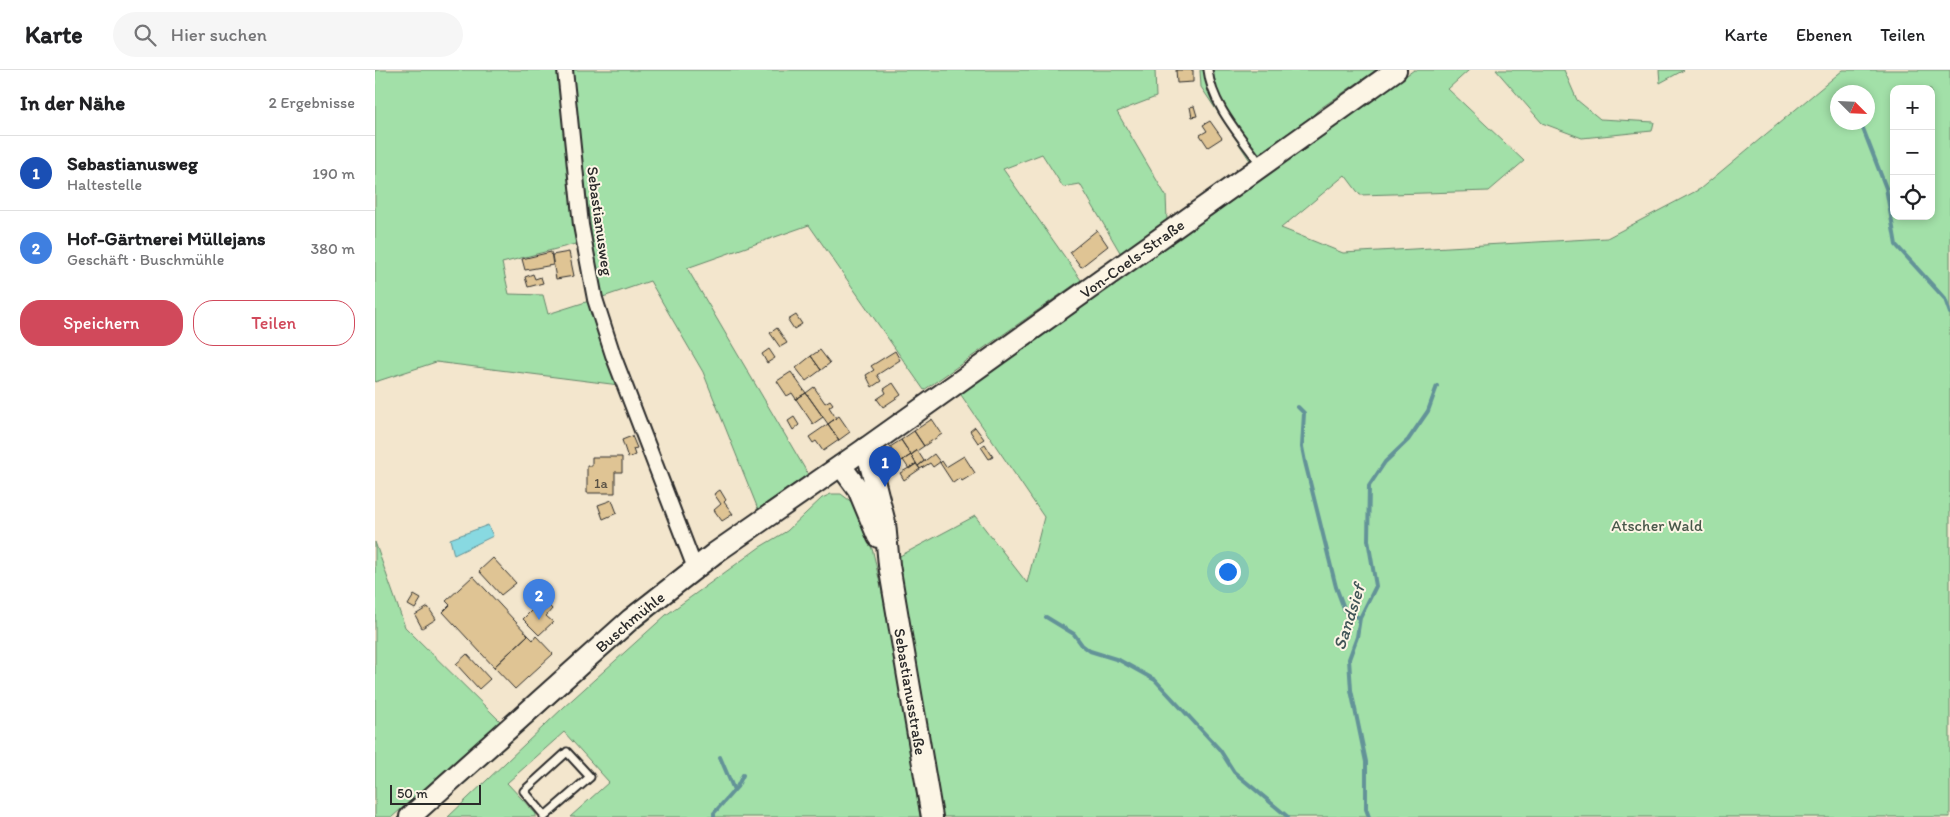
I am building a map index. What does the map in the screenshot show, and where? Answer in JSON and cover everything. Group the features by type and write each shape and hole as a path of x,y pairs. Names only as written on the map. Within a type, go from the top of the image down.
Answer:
{"main road":[{"name":"Von-Coels-Straße","path":"866,448 1397,70"},
{"name":"Buschmühle","path":"410,817 631,619 695,568 866,448"},
{"name":"Sebastianusstraße","path":"866,448 885,523 889,565 932,817"},
{"name":"Sebastianusstraße","path":"841,466 858,489 889,565"}],"street":[{"name":"Sebastianusweg","path":"565,70 581,225 595,299 613,355 695,568"}],"lane":[{"path":"1208,70 1211,88 1217,102 1261,165"},
{"path":"567,752 590,777 545,816 524,791 567,752"}],"green space":[{"path":"375,70 560,70 579,243 502,263 509,294 543,295 548,314 589,301 619,385 436,362 375,382"},
{"path":"570,70 1155,70 1156,97 1117,112 1166,196 1167,220 1121,254 1080,184 1063,187 1042,154 1003,169 1081,280 924,390 809,225 687,268 808,474 758,509 703,372 650,281 600,298"},
{"path":"1200,70 1376,70 1318,110 1261,152 1251,162 1201,87"},
{"name":"Atscher Wald","path":"1414,70 1469,70 1448,89 1524,161 1489,191 1360,195 1345,175 1281,228 1343,253 1607,238 1700,189 1843,70 1950,70 1950,817 939,817 896,558 975,516 1027,583 1044,517 959,392"},
{"path":"1496,70 1564,70 1577,100 1600,119 1654,122 1652,131 1582,138 1542,123"},
{"path":"1659,70 1684,70 1660,83"},
{"path":"831,494 841,494 857,506 873,552 893,641 920,817 570,817 609,782 564,732 507,783 536,814 536,817 448,817 564,707 666,615 760,547 787,531 822,498"},
{"path":"375,542 405,627 500,721 392,817 375,817"},
{"path":"697,577 698,580 635,631 464,784 480,765 631,629"}],"water":[{"path":"488,525 493,536 454,555 450,539"}],"building":[{"path":"1176,70 1193,70 1193,82 1177,83"},
{"path":"1194,106 1197,116 1192,117 1190,107"},
{"path":"1210,121 1222,138 1208,147 1200,135 1207,131 1203,125"},
{"path":"1097,230 1108,246 1081,267 1070,252"},
{"path":"551,252 553,265 525,270 522,259"},
{"path":"569,252 574,276 556,279 552,255"},
{"path":"533,274 535,279 541,277 543,283 528,287 525,277"},
{"path":"796,315 802,324 794,329 788,320"},
{"path":"777,328 787,343 780,347 770,333"},
{"path":"769,349 775,358 767,363 762,354"},
{"path":"820,350 830,363 821,370 811,356"},
{"path":"895,351 900,360 877,375 881,381 872,387 866,375 874,370 871,366"},
{"path":"811,356 821,370 806,381 796,368"},
{"path":"791,372 806,393 796,399 792,393 787,396 777,381"},
{"path":"893,383 901,395 883,407 877,399 886,393 884,389"},
{"path":"814,387 825,403 830,400 833,404 829,407 836,418 828,424 806,393"},
{"path":"806,393 823,417 813,424 796,399"},
{"path":"839,416 850,432 839,440 828,424"},
{"path":"794,417 799,425 793,430 788,421"},
{"path":"932,419 942,434 924,446 914,431"},
{"path":"828,424 839,440 823,451 816,441 813,443 809,437"},
{"path":"975,427 984,439 978,443 970,431"},
{"path":"914,431 924,446 911,455 901,440"},
{"path":"632,436 637,448 633,449 635,455 628,458 622,440"},
{"path":"901,440 911,455 900,462 890,447"},
{"path":"985,444 993,457 989,459 981,447"},
{"path":"917,450 924,461 918,466 911,455"},
{"path":"934,454 940,462 933,467 930,463 920,469 918,466"},
{"path":"911,455 916,464 909,469 903,460"},
{"path":"964,456 975,473 962,481 960,478 953,483 940,463 942,461 946,467"},
{"path":"592,457 622,457 622,472 615,472 615,493 587,493 587,466 592,466"},
{"path":"916,464 920,469 904,480 900,473"},
{"path":"720,490 726,500 724,502 733,514 722,521 714,510 721,504 714,494"},
{"path":"612,500 617,513 603,519 598,505"},
{"path":"493,558 516,583 501,595 479,571"},
{"path":"473,576 528,635 494,667 443,612 450,605 446,601"},
{"path":"414,595 421,599 415,609 408,605"},
{"path":"543,599 552,609 546,616 553,622 539,635 523,619"},
{"path":"428,607 436,619 422,628 415,615"},
{"path":"528,635 533,640 536,636 553,654 515,689 494,667"},
{"path":"467,654 490,679 479,689 456,664"}],"waterway":[{"path":"1864,130 1886,188 1896,245 1945,299 1950,313"},
{"name":"Sandsief","path":"1369,817 1366,809 1366,762 1351,690 1349,659 1357,637 1360,618 1376,586 1368,540 1369,486 1385,462 1408,440 1428,411 1437,386"},
{"path":"1298,407 1304,413 1302,447 1336,587 1345,611 1360,618"},
{"name":"Sandsief","path":"1046,617 1074,634 1082,645 1090,651 1119,660 1155,680 1220,750 1234,772 1288,817"},
{"path":"720,757 734,790"},
{"path":"714,817 714,813 737,787 743,775"}],"place":[{"name":"Sebastianusweg","path":"885,487"},
{"name":"Hof-Gärtnerei Müllejans","path":"539,620"}]}
